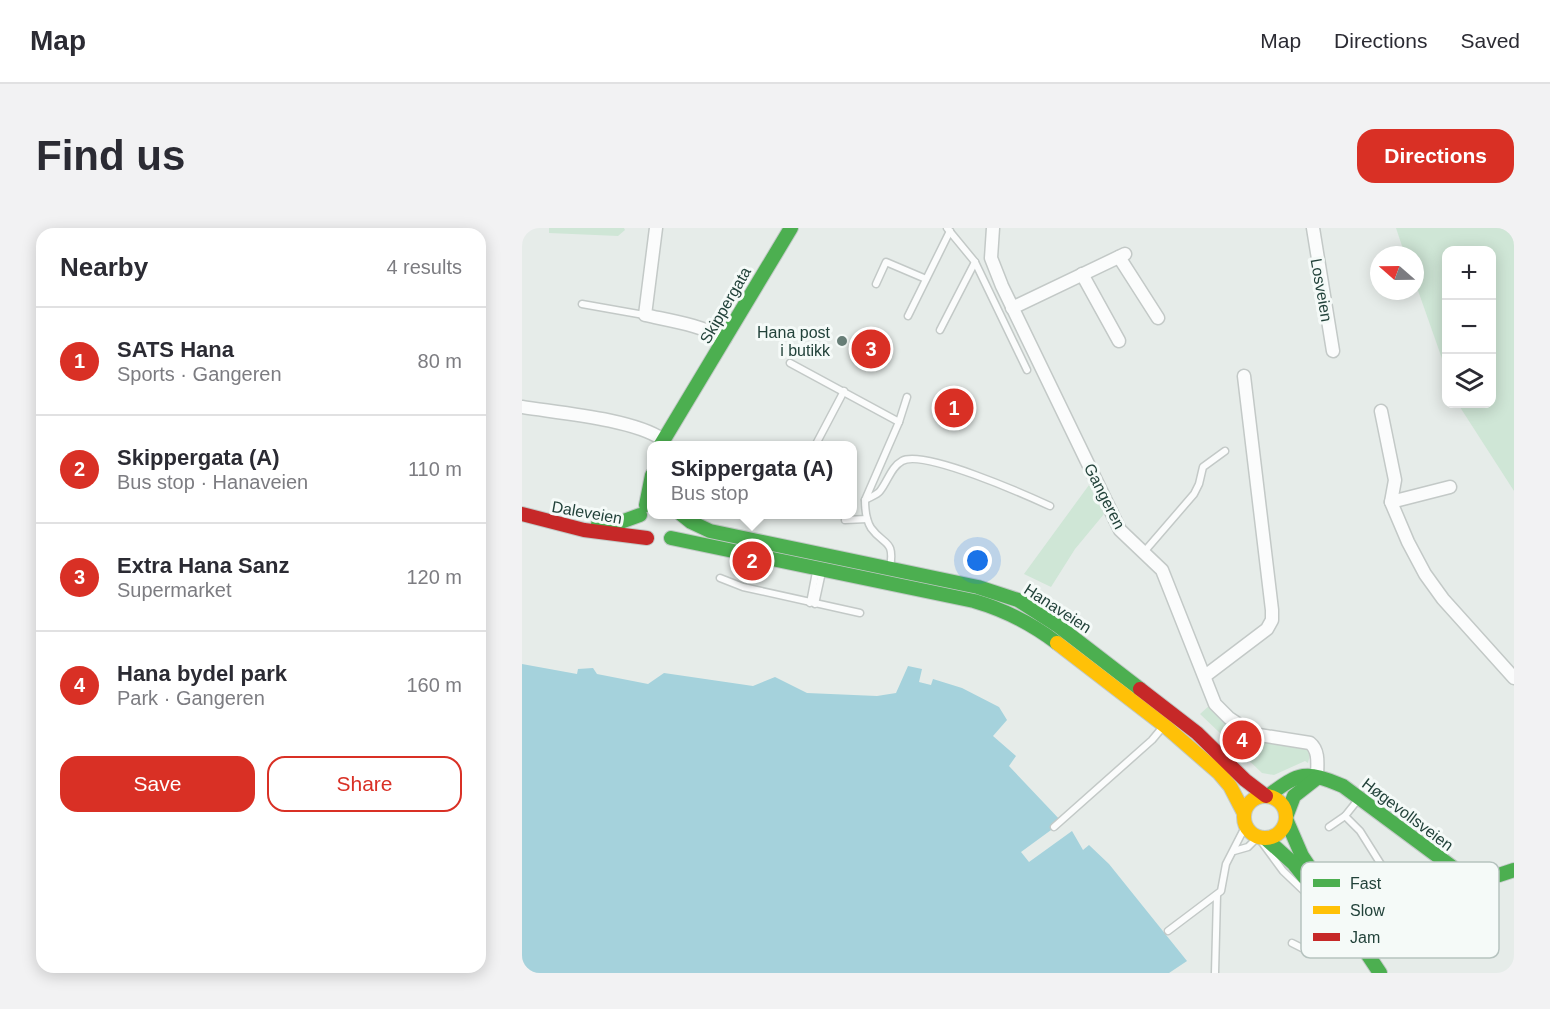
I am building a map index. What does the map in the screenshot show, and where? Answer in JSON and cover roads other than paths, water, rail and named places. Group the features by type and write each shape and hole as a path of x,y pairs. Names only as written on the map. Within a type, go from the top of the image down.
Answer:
{"main road":[{"name":"Skippergata","path":"667,441 682,421 699,382 790,228"},
{"name":"Daleveien","path":"522,504 544,513 596,523 618,524 628,521 646,507"},
{"path":"646,507 640,528 647,538"},
{"name":"Daleveien","path":"522,514 546,522 607,534 657,541 671,538"},
{"path":"671,538 680,527 680,519"},
{"name":"Hanaveien","path":"687,519 710,531 978,586 1006,595 1030,607 1079,641 1197,733 1245,780 1267,796"},
{"name":"Hanaveien","path":"671,538 974,601 1012,614 1051,638 1165,726 1219,773 1230,786 1245,819"},
{"name":"Høgevollsveien","path":"1267,796 1289,780 1302,775 1324,778 1339,784 1360,798 1445,862"},
{"path":"1261,838 1276,835 1281,831 1294,796 1317,778"},
{"path":"1301,874 1293,863 1249,831 1245,819 1250,803 1267,796 1278,801 1306,862"},
{"name":"Høgevollsveien","path":"1499,875 1514,870"},
{"path":"1356,958 1366,973"},
{"path":"1370,958 1380,973"}],"street":[{"path":"656,228 645,315 690,325 725,339"},
{"name":"Gangeren","path":"993,228 991,248 993,268 1111,514 1120,530 1162,570 1215,704 1220,711 1242,728 1263,737 1310,743 1315,747 1317,755 1317,778"},
{"name":"Losveien","path":"1313,228 1333,351"},
{"path":"1012,308 1122,255 1158,318"},
{"path":"1082,274 1119,341"},
{"path":"1205,676 1267,629 1272,620 1244,376"},
{"path":"522,407 623,424 655,434 663,441"},
{"path":"1381,411 1395,480 1391,502 1408,542 1425,574 1443,599 1514,678"},
{"path":"1391,502 1450,487"}],"lane":[{"path":"908,316 948,229 975,262 1027,370"},
{"path":"876,284 886,262 926,279"},
{"path":"940,330 975,262"},
{"path":"582,303 645,315"},
{"path":"790,363 899,422"},
{"path":"818,441 844,391"},
{"path":"890,568 892,556 889,544 872,528 867,519 865,500 899,422 907,397"},
{"path":"1144,552 1194,494 1203,466 1225,451"},
{"path":"865,500 879,493 895,466 902,460 912,458 943,465 1006,486 1050,506"},
{"path":"846,520 867,519"},
{"path":"812,603 820,569"},
{"path":"720,578 743,587 860,613"},
{"path":"1054,827 1165,726"},
{"path":"1329,827 1345,816 1360,798"},
{"path":"1345,816 1360,831 1379,862"},
{"path":"1168,931 1223,889 1226,864 1234,851 1245,819"},
{"path":"1234,851 1248,847 1261,838"},
{"path":"1215,973 1217,895"},
{"path":"1292,943 1301,948"}],"water":[{"path":"522,664 577,674 578,669 593,668 597,674 648,684 664,673 753,686 775,677 807,693 877,696 896,693 908,666 922,669 919,682 931,685 933,679 962,688 999,707 1007,720 993,736 1016,756 1009,766 1062,822 1021,852 1029,862 1072,831 1083,850 1089,845 1109,864 1187,961 1169,973 522,973"}],"place":[{"name":"Hana post i butikk","path":"842,341"},
{"name":"Extra Hana Sanz","path":"871,349"},
{"name":"SATS Hana","path":"954,408"},
{"name":"Skippergata (A)","path":"752,561"},
{"name":"Hana bydel park","path":"1242,740"}]}
